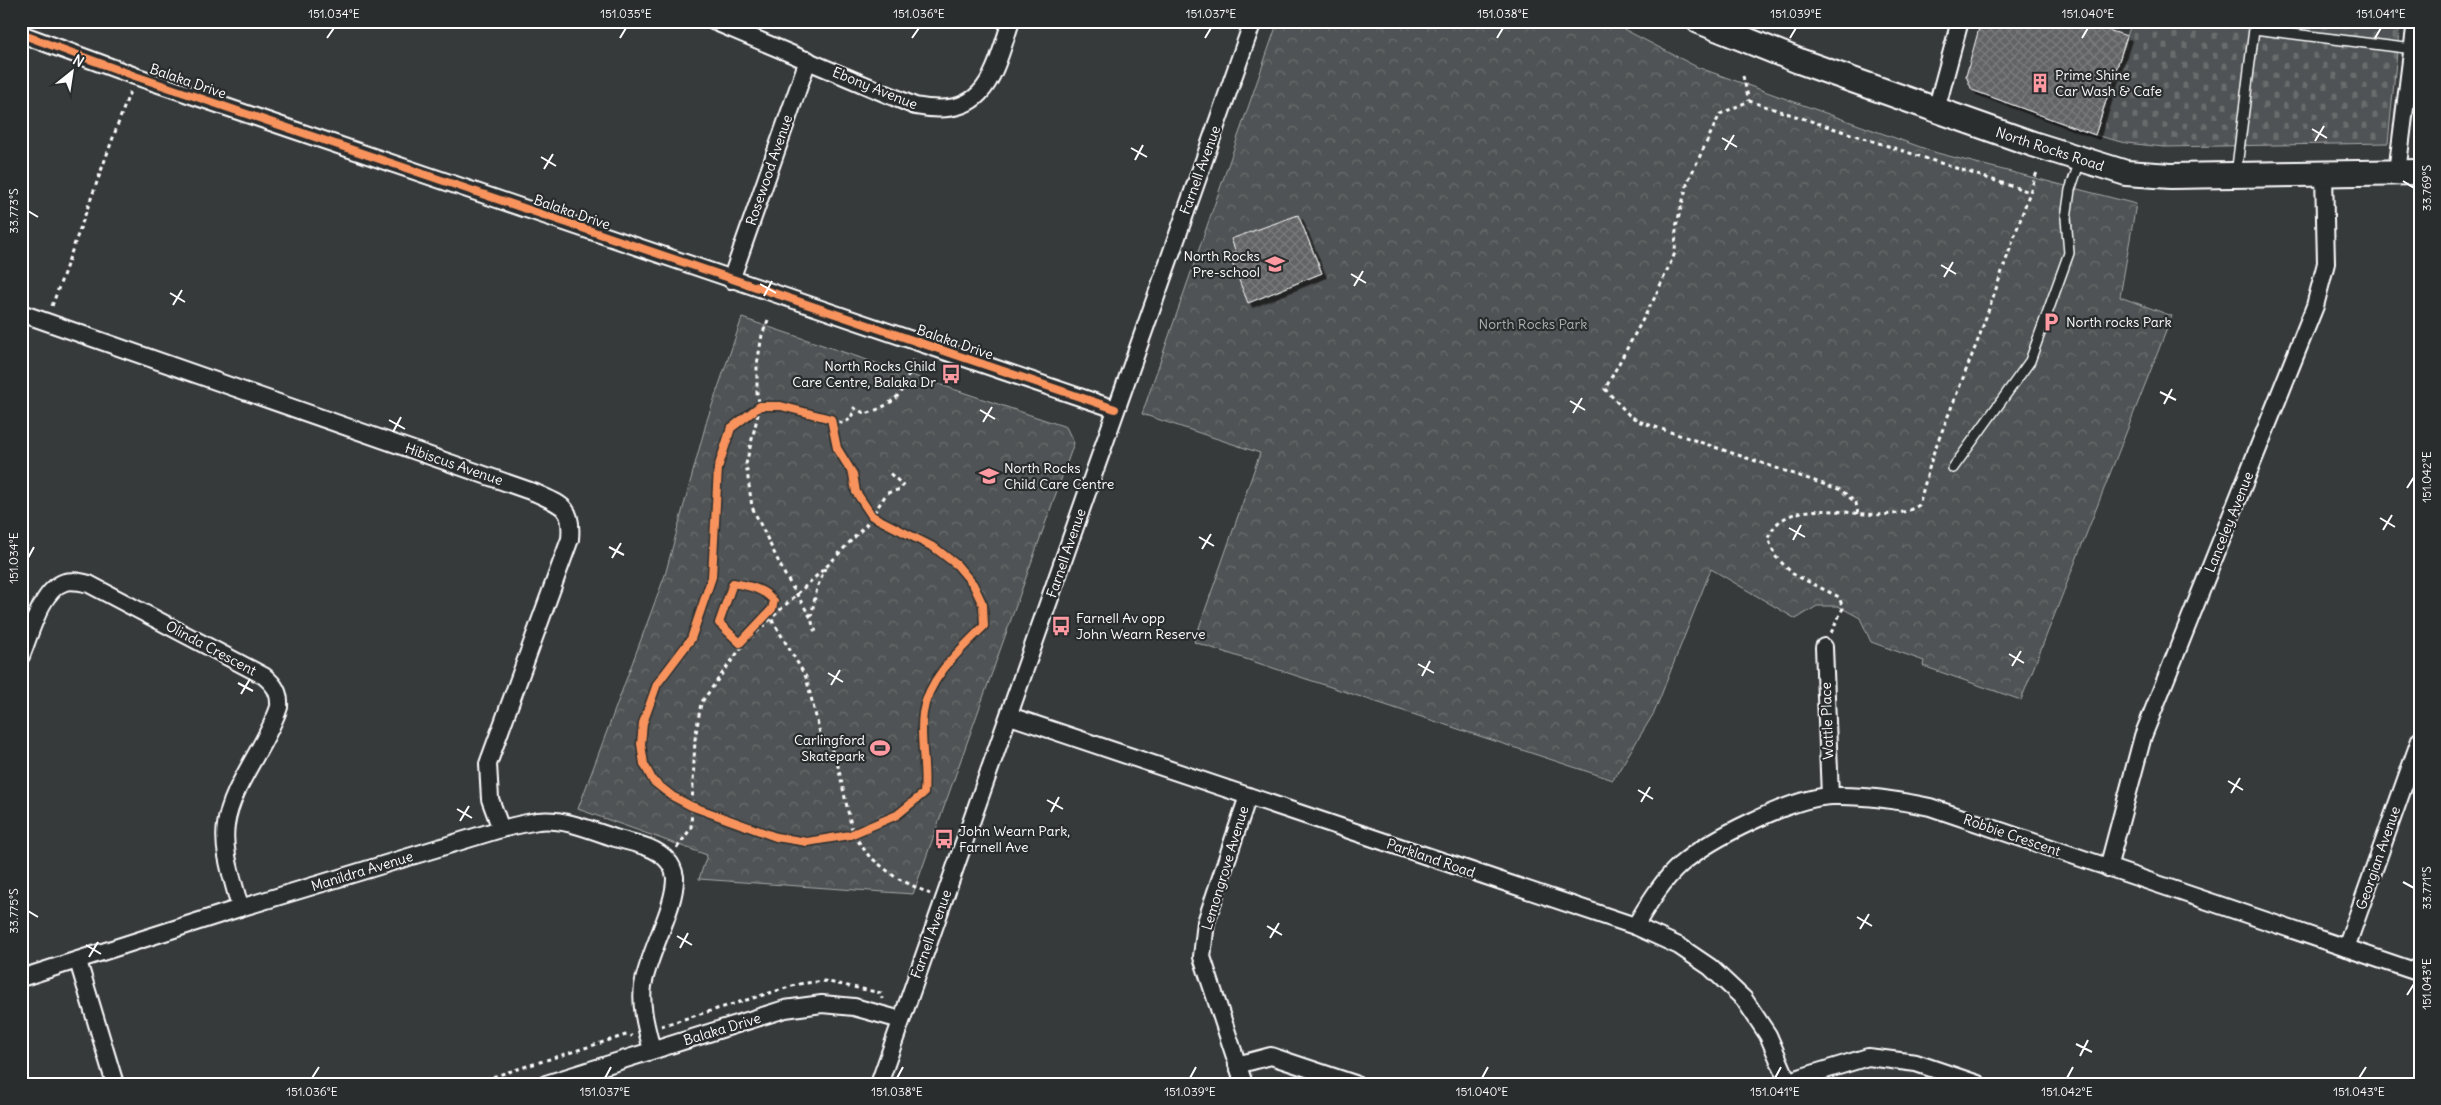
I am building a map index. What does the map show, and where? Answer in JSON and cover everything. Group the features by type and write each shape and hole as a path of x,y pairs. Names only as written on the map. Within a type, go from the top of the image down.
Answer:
{"main road":[{"name":"North Rocks Road","path":"1699,21 1799,61 1936,110 2080,160 2126,173 2171,176 2408,172"}],"street":[{"name":"Ebony Avenue","path":"712,21 915,106 932,109 949,109 964,104 985,88 994,74 1012,21"},
{"name":"Farnell Avenue","path":"879,1084 1253,21"},
{"path":"1936,110 1960,21"},
{"path":"2408,172 2413,49 2416,21"},
{"name":"Balaka Drive","path":"21,34 136,76 731,280 1115,409"},
{"name":"Rosewood Avenue","path":"731,280 808,60"},
{"name":"Lanceley Avenue","path":"2108,868 2143,736 2315,306 2326,263 2324,174"},
{"name":"Hibiscus Avenue","path":"21,313 536,492 555,501 568,511 571,525 570,539 488,764 490,798 501,829"},
{"name":"Olinda Crescent","path":"21,656 47,595 59,584 75,582 88,584 264,676 272,682 280,699 279,707 235,797 226,825 227,853 240,908"},
{"name":"Wattle Place","path":"1824,647 1830,796"},
{"name":"Parkland Road","path":"1010,716 1635,926 1679,946 1710,967 1744,999 1768,1035 1789,1082"},
{"name":"Georgian Avenue","path":"2346,948 2420,740"},
{"name":"Lemongrove Avenue","path":"1244,1084 1202,957 1206,922 1248,796"},
{"name":"Robbie Crescent","path":"1635,926 1654,894 1680,865 1720,837 1766,815 1830,796 1887,798 1930,807 2420,973"},
{"name":"Manildra Avenue","path":"21,978 240,908 501,829 539,821 570,824 653,850 668,860"},
{"path":"652,1050 642,997 647,966 672,896 675,877 668,860"},
{"path":"78,961 115,1084"},
{"name":"Balaka Drive","path":"556,1082 785,1009 822,1004 854,1007 901,1020"},
{"path":"1237,1065 1271,1056 1355,1084"},
{"path":"1789,1082 1868,1057 1916,1063 1978,1084"}],"lane":[{"path":"2236,175 2254,25 2413,49"},
{"path":"1953,468 2030,361 2069,253 2066,218 2070,190 2080,160"}],"path":[{"path":"47,322 136,76"},
{"path":"1743,76 1749,101"},
{"path":"1858,514 1856,503 1841,490 1638,421 1629,415 1605,389 1654,299 1675,253 1676,227 1688,181 1720,114 1749,101 2030,192"},
{"path":"1824,647 1843,608 1839,597 1793,574 1774,556 1768,538 1777,523 1790,515 1816,511 1858,514 1907,513 1919,505 1933,454 1978,340 2037,172"},
{"path":"768,320 762,334 757,365 757,393 764,406 746,464 752,507 811,618 814,630 820,632"},
{"path":"822,416 832,423 842,423 851,419 854,408 866,414 887,406 904,390 913,360"},
{"path":"746,417 764,406"},
{"path":"668,860 691,828 687,804 694,790 695,739 701,703 743,642 770,615 826,568 866,525 876,518 887,493 901,489 903,485 887,471"},
{"path":"867,508 876,518"},
{"path":"811,618 817,588 826,568"},
{"path":"774,600 770,615 806,678 820,733 836,757 853,834 869,856 895,877 944,899"},
{"path":"732,637 740,643 743,642"},
{"path":"687,804 699,809"},
{"path":"841,836 862,830"}],"green space":[{"name":"North Rocks Park","path":"1278,21 1608,21 1697,67 1937,153 2136,204 2120,297 2172,316 2021,700 1923,666 1924,661 1871,642 1860,618 1838,606 1817,606 1796,619 1711,569 1654,713 1613,780 1194,642 1260,453 1142,414"},
{"path":"2132,21 2400,21 2388,143 2164,147 2126,143 2095,135"},
{"path":"742,318 1066,427 1074,443 913,894 699,879 707,855 578,809 665,575 707,420"}],"building":[{"name":"Prime Shine Car Wash & Cafe","path":"1981,21 2080,21 2127,36 2095,135 1972,90 1966,76"},
{"name":"North Rocks Pre-school","path":"1298,215 1322,273 1248,303 1229,255 1236,252 1231,239"}],"cycle path":[{"path":"21,34 135,76 1115,409"},
{"path":"760,406 781,406 831,419 837,448 853,474 856,492 872,516 935,548 957,565 973,584 983,605 984,626 946,665 931,688 926,700 922,723 925,773 924,793 897,815 850,835 807,842 776,837 691,806 672,796 653,781 644,764 641,744 643,723 657,684 691,639 712,577 718,468 731,428 760,406"},
{"path":"733,583 760,590 774,601 772,609 740,643 719,623 733,583"}],"place":[{"name":"Prime Shine Car Wash & Cafe","path":"2040,83"},
{"name":"North Rocks Pre-school","path":"1275,264"},
{"name":"North rocks Park","path":"2051,322"},
{"name":"North Rocks Child Care Centre, Balaka Dr","path":"951,374"},
{"name":"North Rocks Child Care Centre","path":"989,476"},
{"name":"Farnell Av opp John Wearn Reserve","path":"1061,626"},
{"name":"Carlingford Skatepark","path":"880,748"},
{"name":"John Wearn Park, Farnell Ave","path":"944,839"}]}
